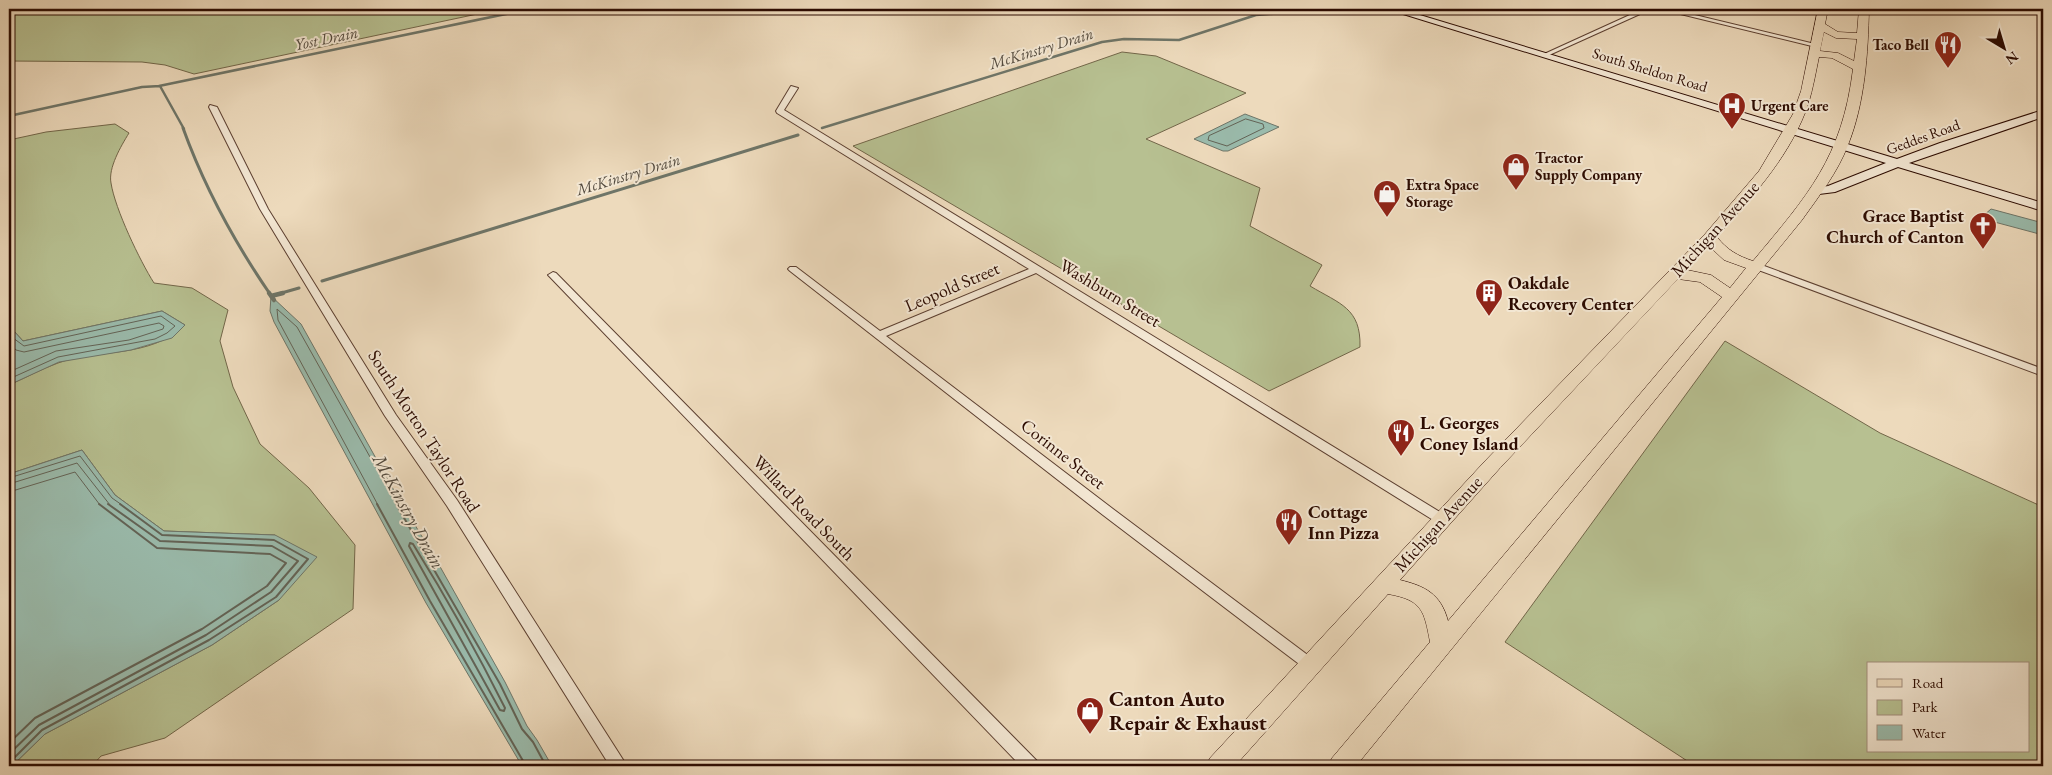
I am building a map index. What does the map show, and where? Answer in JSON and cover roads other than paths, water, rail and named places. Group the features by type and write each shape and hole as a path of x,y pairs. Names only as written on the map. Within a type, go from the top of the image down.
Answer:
{"main road":[{"name":"Michigan Avenue","path":"1219,766 1312,666 1493,464 1710,237 1764,174 1792,130 1807,91 1823,9"},
{"path":"1341,766 1756,266 1815,192 1842,145 1852,107 1864,9"},
{"path":"1820,24 1836,35 1862,36"},
{"path":"1815,49 1858,66"},
{"name":"Geddes Road","path":"1815,192 1831,189 1898,162 2043,113"},
{"name":"South Sheldon Road","path":"1792,130 2043,207"},
{"path":"1710,237 1717,248 1727,257 1756,266"},
{"path":"1674,275 1690,274 1708,278 1731,296"},
{"path":"1383,585 1414,592 1432,604 1442,644"}],"street":[{"name":"South Sheldon Road","path":"1391,9 1792,130"},
{"path":"1545,55 1648,9"},
{"path":"1663,9 1815,49"},
{"name":"Washburn Street","path":"794,88 780,111 1443,520"},
{"name":"South Morton Taylor Road","path":"213,107 264,209 391,416 452,503 619,766"},
{"path":"1756,266 2043,373"},
{"name":"Leopold Street","path":"879,335 1037,269"},
{"name":"Corinne Street","path":"793,270 1312,666"},
{"name":"Willard Road South","path":"552,275 1031,766"}],"water":[{"path":"1245,114 1279,127 1228,151 1223,151 1194,139"},
{"path":"1991,209 2043,223 2043,235 1987,220 1983,216"},
{"path":"271,296 301,324 392,487 438,563 505,682 527,726 552,766 522,766 426,603 274,322 270,311"},
{"path":"162,311 185,325 172,338 131,350 59,362 9,385 9,330 13,330 23,341"},
{"path":"82,450 115,495 164,531 275,535 317,557 279,600 212,645 45,734 12,766 9,766 9,474"}],"waterway":[{"name":"Yost Drain","path":"159,86 530,9"},
{"name":"McKinstry Drain","path":"822,128 1102,42 1124,39 1179,40 1256,15 1331,9"},
{"path":"9,116 142,87 160,86 184,129"},
{"path":"183,128 191,150 221,214 270,294"},
{"name":"McKinstry Drain","path":"322,281 798,135"},
{"name":"McKinstry Drain","path":"278,294 299,288"},
{"name":"McKinstry Drain","path":"271,296 283,293"},
{"name":"McKinstry Drain","path":"271,296 274,300"}],"place":[{"name":"Taco Bell","path":"1948,69"},
{"name":"Urgent Care","path":"1732,130"},
{"name":"Tractor Supply Company","path":"1516,191"},
{"name":"Extra Space Storage","path":"1387,218"},
{"name":"Grace Baptist Church of Canton","path":"1983,250"},
{"name":"Oakdale Recovery Center","path":"1489,317"},
{"name":"L. Georges Coney Island","path":"1401,457"},
{"name":"Cottage Inn Pizza","path":"1289,546"},
{"name":"Canton Auto Repair & Exhaust","path":"1090,735"}]}
